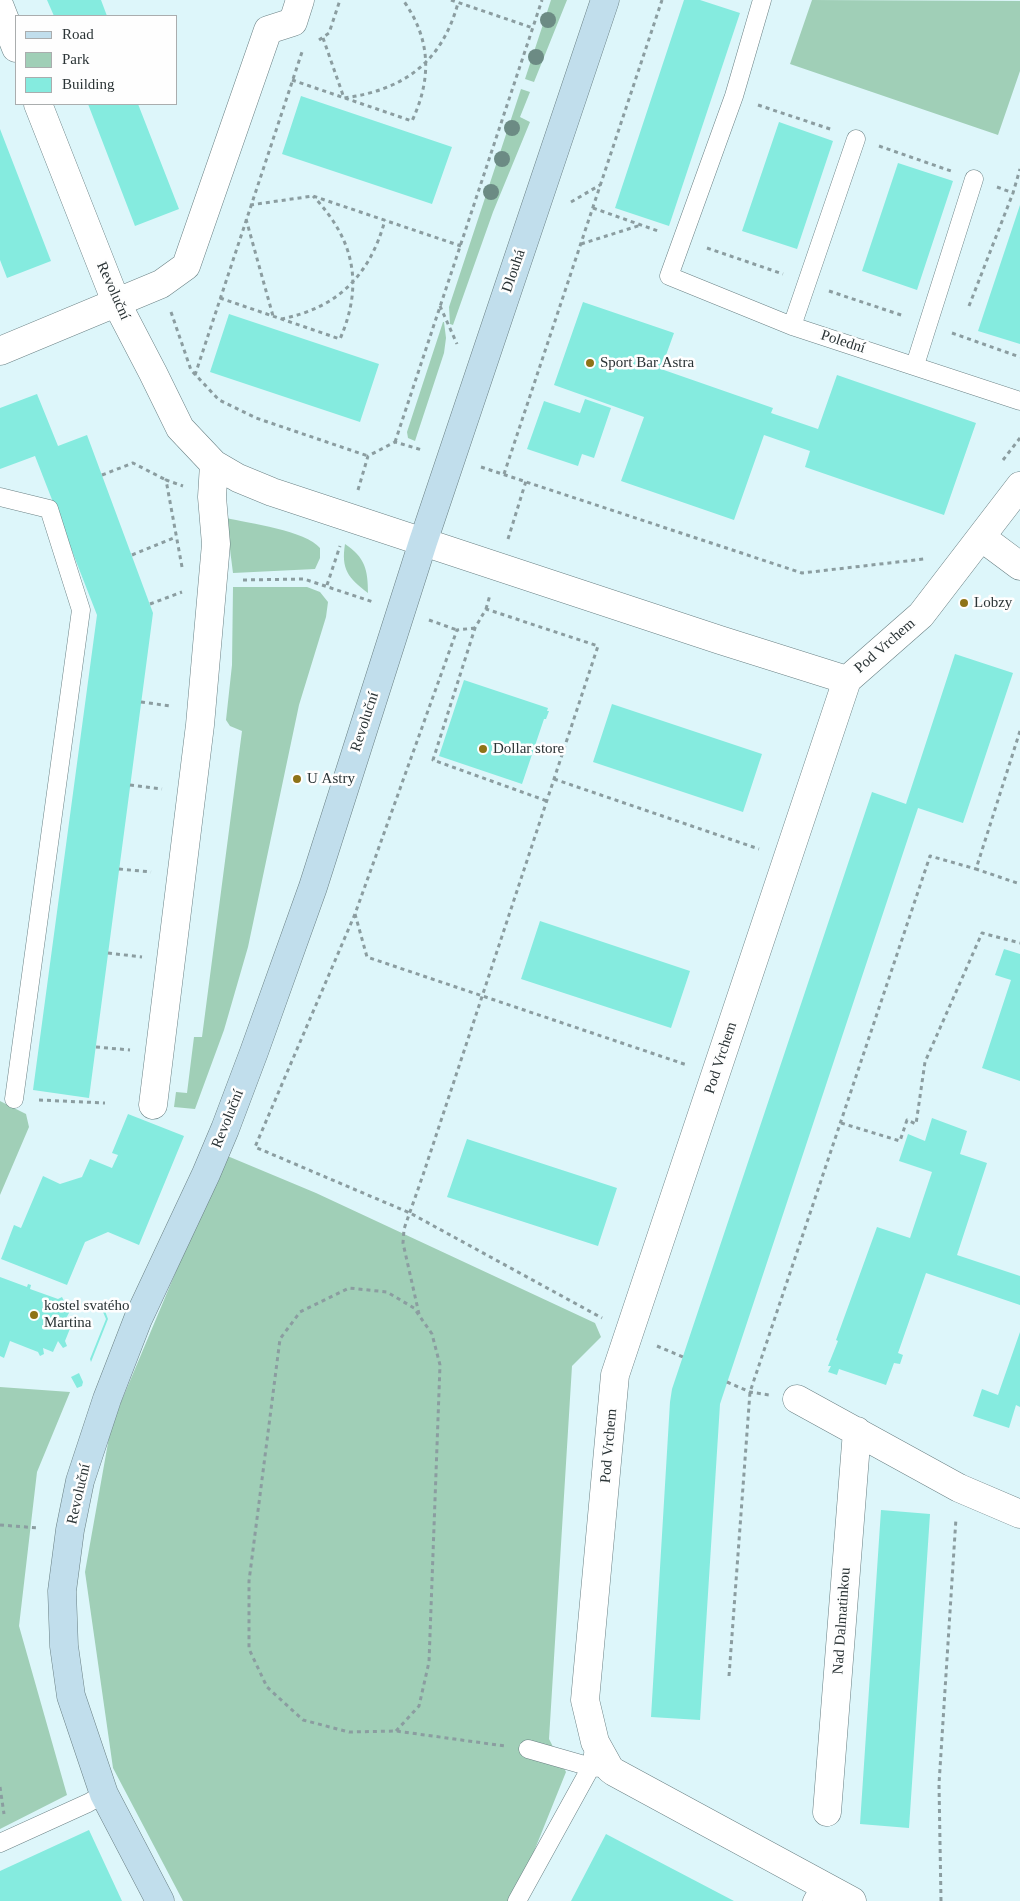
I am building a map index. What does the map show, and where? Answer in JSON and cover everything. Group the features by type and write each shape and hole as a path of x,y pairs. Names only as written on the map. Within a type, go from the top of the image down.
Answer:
{"street":[{"path":"0,351 160,284 186,266 268,30 293,22 300,0"},
{"name":"Dlouhá","path":"423,542 605,0"},
{"path":"0,6 15,45"},
{"name":"Revoluční","path":"38,105 116,302 180,428 214,464 238,478 272,492 423,542 312,886 254,1052 206,1174 138,1319 107,1400 80,1481 70,1530 62,1591 64,1646 71,1696 104,1794 160,1901"},
{"path":"152,1105 200,725 216,544 212,497 214,464"},
{"name":"Pod Vrchem","path":"599,1759 585,1700 615,1375 847,680 921,614 1020,486"},
{"path":"423,542 847,680"},
{"path":"974,545 1020,566"},
{"path":"797,1400 959,1488 1020,1514"},
{"name":"Nad Dalmatinkou","path":"828,1812 857,1431"},
{"path":"599,1759 817,1893 852,1901"}],"lane":[{"name":"Polední","path":"762,0 734,96 669,276 792,326 1020,401"},
{"path":"792,326 856,138"},
{"path":"915,365 974,179"},
{"path":"0,497 49,509 81,610 14,1098"},
{"path":"517,1901 599,1759 528,1749"},
{"path":"0,1843 104,1794"}],"path":[{"path":"316,42 329,33 340,0"},
{"path":"292,80 412,121 424,89 426,62 421,33 412,13 403,0"},
{"path":"451,0 533,28"},
{"path":"396,442 542,0"},
{"path":"504,474 662,0"},
{"path":"344,98 367,95 388,88 409,77 426,62 446,35 454,19 458,2"},
{"path":"323,37 344,98"},
{"path":"195,375 301,53 308,48"},
{"path":"969,306 1013,193 1020,169"},
{"path":"250,206 313,196 461,246"},
{"path":"220,298 340,339 351,307 353,282 349,251 340,231 328,212 313,196"},
{"path":"593,208 612,214"},
{"path":"246,219 273,316"},
{"path":"281,319 316,309 344,292 370,260 379,241 385,220"},
{"path":"580,244 642,225"},
{"path":"160,284 191,370 219,400 256,418 368,456"},
{"path":"451,459 504,474 802,573 974,545"},
{"path":"102,475 134,463 166,480"},
{"path":"132,555 176,537"},
{"path":"150,604 213,580 304,579 457,630 475,628"},
{"path":"420,1316 403,1243 404,1229 482,997 547,801 598,646 486,609 475,628 433,760 547,801"},
{"path":"457,630 355,914 255,1147 410,1213 630,1333"},
{"path":"976,869 1020,731"},
{"path":"554,779 788,859"},
{"path":"729,1676 750,1392 930,856 1020,884"},
{"path":"355,914 367,957 715,1074"},
{"path":"841,1123 900,1141 906,1120 916,1124 925,1062 982,933 1020,943"},
{"path":"14,1098 105,1103"},
{"path":"396,1731 419,1706 430,1662 440,1365 432,1334 414,1308 387,1292 349,1288 300,1312 280,1339 249,1581 249,1649 267,1687 303,1720 349,1732 396,1731 528,1749"},
{"path":"727,1382 750,1392 797,1400"},
{"path":"941,1901 939,1784 959,1488"},
{"path":"0,1525 42,1528"}],"green space":[{"path":"551,0 567,0 534,82 525,79"},
{"path":"812,0 1020,1 1020,71 998,135 790,64"},
{"path":"521,89 530,92 520,117 530,122 493,212 453,325 450,324 449,307"},
{"path":"443,322 446,338 444,353 415,441 408,438 407,432"},
{"path":"226,518 276,528 313,542 320,548 320,558 315,569 233,573"},
{"path":"345,544 357,554 364,565 368,593 355,583 345,567"},
{"path":"233,587 307,587 320,592 328,602 326,617 299,705 248,947 224,1030 195,1109 174,1107 176,1092 187,1093 194,1037 202,1037 242,731 230,726 226,720 232,665"},
{"path":"0,1101 26,1114 29,1127 0,1195"},
{"path":"225,1155 316,1193 595,1323 601,1337 572,1366 549,1739 566,1772 514,1901 183,1901 113,1768 85,1572 111,1426"},
{"path":"0,1387 70,1392 37,1472 19,1626 67,1795 0,1829"}],"building":[{"path":"47,0 101,0 107,15 54,15"},
{"path":"684,0 700,0 740,13 669,226 615,208"},
{"path":"301,96 452,147 432,204 282,154"},
{"path":"88,105 138,105 179,209 135,226"},
{"path":"779,122 833,141 797,249 742,231"},
{"path":"0,129 51,261 7,278 0,260"},
{"path":"898,163 953,181 917,290 862,271"},
{"path":"1020,205 1020,344 978,331"},
{"path":"583,302 674,333 661,369 773,408 771,413 818,429 837,375 976,423 944,515 805,467 810,451 764,435 734,520 621,481 644,417 554,385"},
{"path":"229,314 379,364 360,422 210,372"},
{"path":"37,394 58,446 87,435 153,613 89,1098 33,1090 97,615 35,456 0,469 0,408"},
{"path":"585,399 611,408 594,458 582,454 578,466 527,449 544,401 580,413"},
{"path":"955,654 1013,673 963,823 918,808 720,1404 700,1720 651,1717 672,1389 872,792 906,804"},
{"path":"464,680 548,708 547,711 549,711 546,719 544,719 522,784 439,756"},
{"path":"612,704 762,754 743,812 593,762"},
{"path":"540,921 690,971 671,1028 521,979"},
{"path":"1004,949 1020,954 1020,1081 982,1068 1011,980 995,975"},
{"path":"128,1114 184,1136 139,1245 108,1232 85,1242 67,1285 1,1259 14,1225 21,1228 43,1176 60,1184 82,1177 90,1159 112,1168 118,1155 112,1153"},
{"path":"932,1118 967,1131 960,1154 987,1163 957,1255 1020,1276 1020,1305 926,1273 898,1353 903,1355 900,1364 894,1363 886,1385 839,1369 837,1375 828,1372 831,1366 828,1366 838,1341 836,1340 877,1227 910,1238 932,1172 899,1161 908,1134 925,1141"},
{"path":"467,1139 617,1188 598,1246 447,1197"},
{"name":"kostel svatého Martina","path":"0,1277 27,1287 28,1284 31,1285 30,1289 58,1299 62,1297 64,1301 59,1306 67,1307 69,1313 65,1320 74,1320 76,1323 71,1326 65,1341 67,1346 63,1348 58,1341 53,1352 43,1348 44,1354 40,1356 38,1352 10,1341 4,1358 0,1356"},
{"path":"105,1311 108,1319 91,1362 90,1359 106,1319 103,1312"},
{"path":"1020,1332 1020,1407 1016,1405 1009,1428 973,1416 982,1389 998,1395"},
{"path":"79,1373 83,1382 82,1386 77,1388 71,1377"},
{"path":"881,1510 930,1514 909,1828 860,1824"},
{"path":"89,1830 122,1901 0,1901 0,1871"},
{"path":"606,1834 734,1901 571,1901"}],"place":[{"name":"Sport Bar Astra","path":"590,363"},
{"name":"Lobzy","path":"964,603"},
{"name":"Dollar store","path":"483,749"},
{"name":"U Astry","path":"297,779"},
{"name":"kostel svatého Martina","path":"34,1315"}]}
